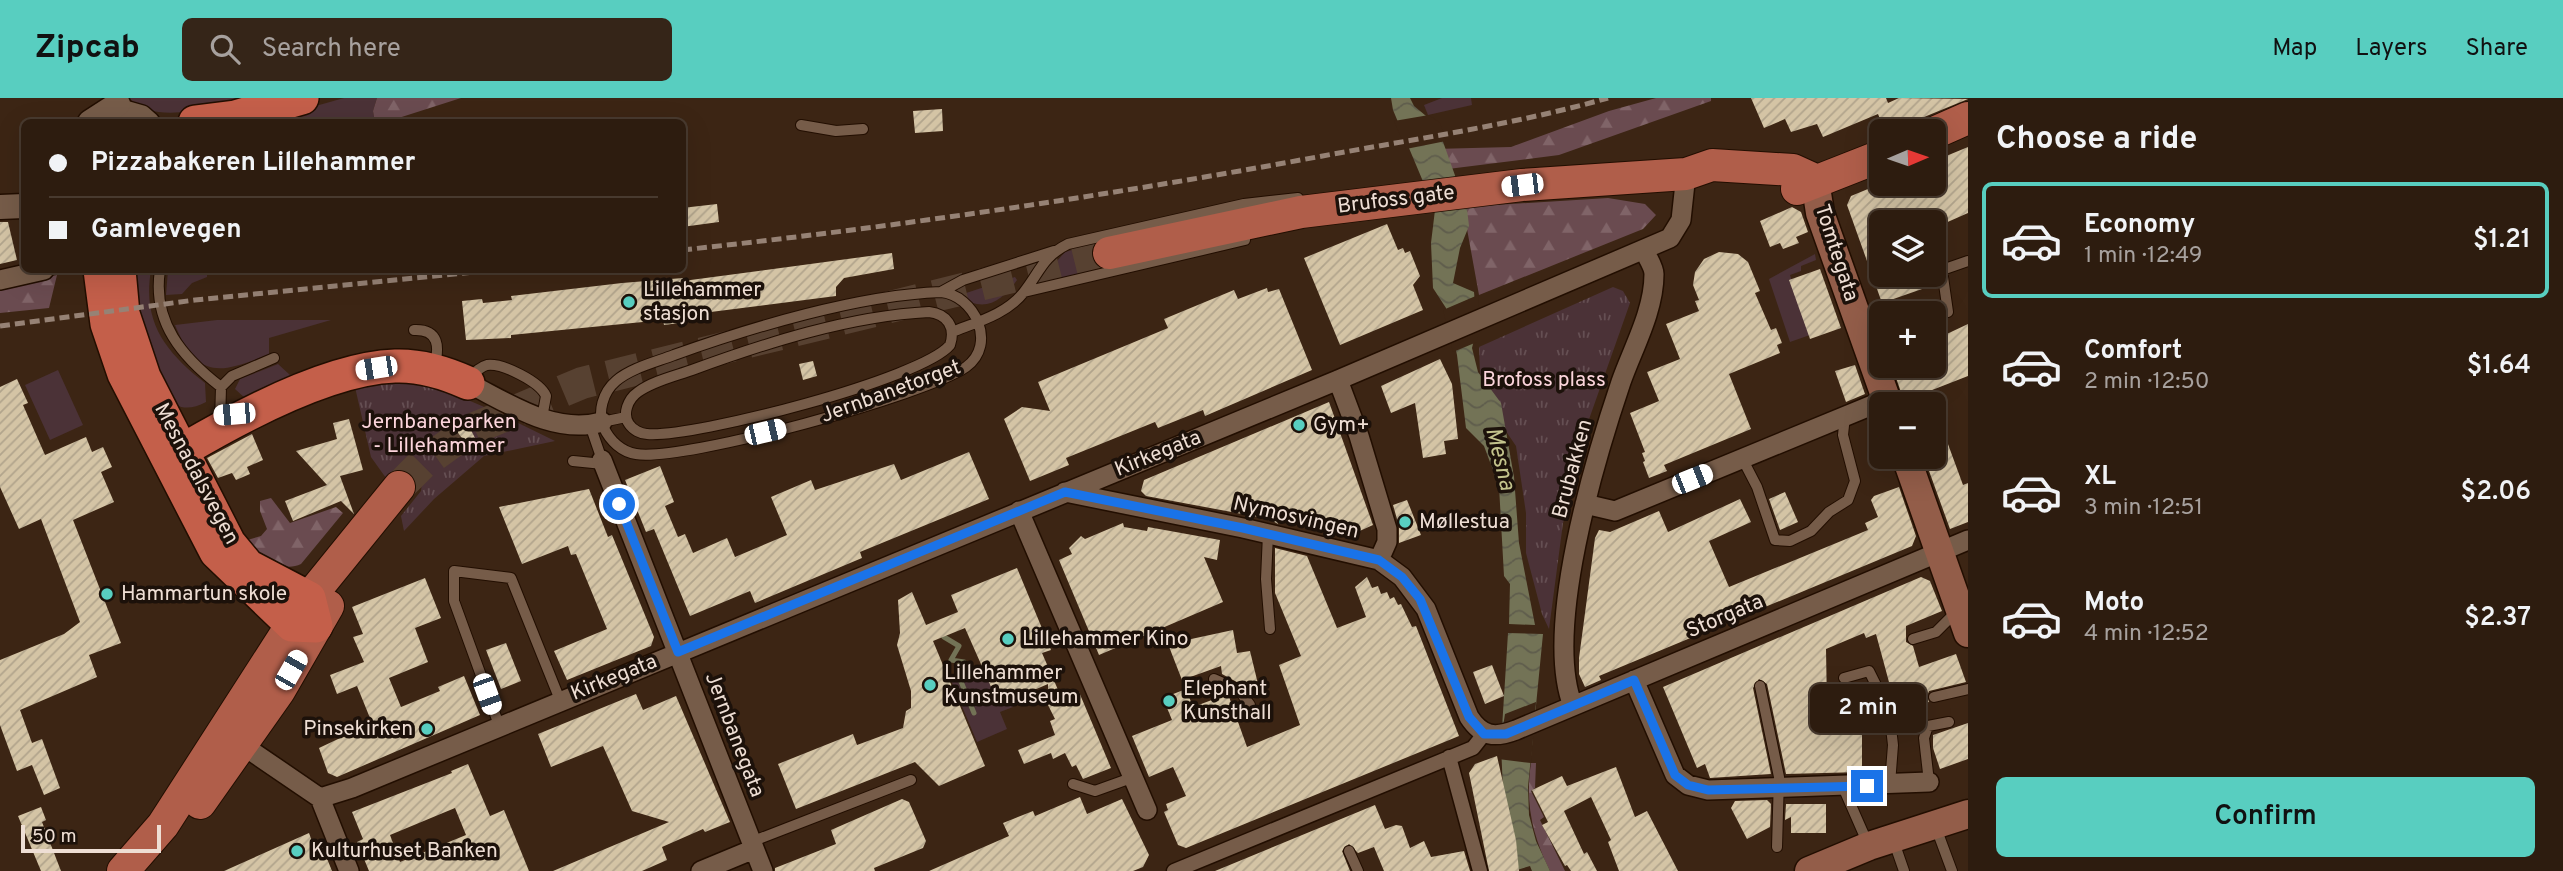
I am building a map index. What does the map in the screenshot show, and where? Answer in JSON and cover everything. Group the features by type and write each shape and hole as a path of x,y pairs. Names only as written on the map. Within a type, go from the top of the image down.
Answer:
{"highway":[{"path":"235,119 302,98"},
{"name":"Mesnadalsvegen","path":"100,273 107,324 116,353 171,440"},
{"name":"Mesnadalsvegen","path":"119,273 123,314 131,345 216,552 306,616"},
{"path":"171,440 228,411 360,371 393,366 433,371 468,383"}],"main road":[{"path":"1946,128 1968,118"},
{"path":"1815,180 1869,160"},
{"name":"Brufoss gate","path":"1109,253 1260,219 1372,202 1522,185 1686,174 1712,165 1793,170 1815,180"},
{"name":"Tomtegata","path":"1815,180 1820,213 1872,338 1885,392"},
{"path":"1910,469 1965,615"},
{"path":"123,871 163,825 207,752 369,524 402,491 350,569 306,616 279,691 162,857 149,871"},
{"path":"236,712 241,744"},
{"path":"207,752 241,744"},
{"path":"1809,871 1881,842 1968,814"}],"street":[{"path":"96,119 120,108 147,119"},
{"name":"Kirkegata","path":"320,798 352,788 1338,380 1644,250 1670,238 1681,220 1686,174"},
{"path":"0,207 21,206"},
{"name":"Brubakken","path":"1573,706 1564,672 1570,579 1585,504 1622,381 1646,317 1654,273 1644,250"},
{"path":"0,280 31,273"},
{"path":"1338,380 1359,436 1387,528 1387,542 1379,560"},
{"path":"468,383 560,425 596,424"},
{"path":"1585,504 1615,511 1869,408"},
{"name":"Jernbanegata","path":"602,462 678,652 709,712 763,871"},
{"name":"Nymosvingen","path":"1065,492 1379,560 1402,577 1420,599 1469,717 1492,735"},
{"path":"1019,511 1147,810"},
{"name":"Storgata","path":"1174,871 1473,747 1492,735 1573,706 1968,540"},
{"path":"1634,680 1675,775 1688,785 1708,790 1929,782"},
{"path":"241,744 320,798 349,871"},
{"path":"1449,757 1480,871"},
{"path":"701,871 752,845"}],"lane":[{"path":"801,125 836,131 863,129"},
{"path":"573,461 602,462 596,424 608,389 618,379 639,368 710,342 822,311 941,292 963,280 1068,244 1244,204 1300,198 1372,202"},
{"path":"1315,223 1372,202"},
{"path":"1024,292 1262,236"},
{"path":"952,332 995,315 1024,292 1036,271 1054,251"},
{"path":"1948,312 1942,270 1968,261"},
{"path":"160,273 161,311 172,338 228,411"},
{"path":"941,292 964,300 979,321"},
{"path":"929,312 944,316 952,332 950,345 931,360 870,383 784,408 662,434 641,433 630,426 626,417 630,400 647,387 715,362 815,332 929,312"},
{"name":"Jernbanetorget","path":"596,424 617,446 639,455 712,444 792,426 871,404 967,367 979,348 982,333 979,321"},
{"path":"414,330 426,330 435,337 438,348 433,371"},
{"path":"228,411 232,376 274,358"},
{"path":"468,383 482,366 501,367 544,390 547,404 542,418"},
{"path":"1742,458 1758,487 1775,540 1790,541 1811,531 1829,512 1848,500 1855,481 1843,435 1845,416"},
{"path":"596,424 626,417"},
{"path":"1268,534 1266,579 1270,629"},
{"path":"499,725 454,601 454,571 511,578 560,700"},
{"path":"1913,639 1936,632 1965,615"},
{"path":"1844,678 1869,671 1889,711 1893,745 1890,784"},
{"path":"1214,679 1239,690 1250,705"},
{"path":"1760,686 1779,788 1777,847"},
{"path":"1934,697 1968,689"},
{"path":"1929,782 1924,738 1928,726 1949,722"},
{"path":"1073,784 1096,792 1134,778"},
{"path":"752,845 911,780"},
{"path":"1843,787 1905,871"},
{"path":"1935,824 1952,871"},
{"path":"1349,851 1358,871"}],"green space":[{"path":"129,98 242,98 200,109 168,113 140,106"},
{"path":"344,98 377,98 373,111 374,119 270,119"},
{"path":"377,98 461,98 395,119 374,119 373,111"},
{"path":"1442,98 1471,98 1472,105 1428,115 1424,105"},
{"path":"1656,98 1711,98 1711,101 1559,155 1448,169 1434,149 1511,147 1609,111"},
{"path":"1608,198 1645,204 1656,215 1643,229 1479,295 1463,207"},
{"path":"1107,240 1114,266 1045,282 1040,280 1065,252"},
{"path":"1815,254 1816,260 1801,266 1801,271 1790,275 1810,335 1790,342 1769,279"},
{"path":"128,273 151,273 150,306 160,335 179,360 205,383 206,402 194,407 174,404 164,397"},
{"path":"168,273 207,273 207,277 192,283 182,294 166,295"},
{"path":"57,275 49,308 0,313 0,289"},
{"path":"1015,277 1017,280 1011,288 991,303 976,304 960,295"},
{"name":"Brofoss plass","path":"1613,287 1623,291 1630,303 1581,442 1582,459 1563,523 1549,629 1542,614 1526,553 1526,513 1516,446 1497,418 1480,374 1479,347"},
{"path":"217,320 331,320 269,338 269,354 238,365 213,368 202,364 193,356 175,325"},
{"path":"340,359 246,399 235,389 240,379 278,364 290,375"},
{"path":"58,370 83,425 50,440 25,385"},
{"name":"Jernbaneparken - Lillehammer","path":"399,381 460,397 555,441 484,456 434,499 404,531 401,516 421,491 419,476 411,469 405,468 386,478 371,457 355,387"},
{"path":"271,498 290,523 336,507 343,513 301,564 277,565 244,541 261,536 267,529 260,511 260,501"},
{"path":"982,666 1000,705 1010,702 1013,707 1000,712 1007,729 977,742 950,678"},
{"path":"1531,763 1536,763 1535,788 1531,791 1544,817 1540,820 1565,871 1550,871 1534,831 1529,792"}],"water":[{"name":"Mesna","path":"1391,98 1410,98 1414,106 1437,125 1467,209 1469,226 1460,248 1453,283 1474,292 1477,327 1472,348 1478,372 1501,403 1514,477 1519,543 1535,625 1509,624 1510,584 1504,576 1499,486 1484,446 1466,428 1457,355 1446,308 1433,288 1431,243 1435,210 1393,110"},
{"path":"1508,633 1543,634 1528,787 1529,815 1536,841 1550,871 1532,871 1530,866 1517,870 1503,791 1501,744"}],"pier":[{"path":"1429,115 1440,123 1446,141 1406,149 1394,121"},
{"path":"1478,295 1480,327 1477,342 1453,352 1443,310"},
{"path":"1536,702 1531,763 1498,759 1505,714"}],"building":[{"path":"1751,98 1886,98 1888,103 1899,98 1968,99 1919,119 1880,119 1878,114 1823,137 1817,124 1791,132 1785,119 1764,128"},
{"path":"942,109 943,131 915,133 913,111"},
{"path":"1968,147 1968,213 1946,223 1946,210 1869,210 1869,267 1847,205 1851,196 1869,189 1869,196 1946,196 1946,156"},
{"path":"717,204 719,222 686,226 686,208"},
{"path":"1792,207 1801,212 1808,232 1796,237 1799,243 1783,249 1780,243 1770,247 1760,221"},
{"path":"0,222 8,222 17,260 0,264"},
{"path":"1387,224 1398,250 1403,248 1405,253 1410,251 1420,276 1413,285 1423,310 1340,345 1304,258"},
{"path":"1719,252 1738,254 1748,262 1760,291 1755,293 1771,330 1776,328 1782,343 1777,345 1780,353 1729,374 1751,429 1664,465 1667,471 1649,478 1643,462 1642,453 1645,452 1630,413 1659,401 1647,372 1680,359 1666,324 1699,311 1695,301 1699,300 1693,285 1695,272 1704,259"},
{"path":"892,253 894,269 844,278 836,287 836,296 687,315 687,322 664,325 663,320 511,335 511,338 466,340 462,301 482,299 483,303 512,300 511,296 622,283 683,278 683,281"},
{"path":"1820,269 1841,328 1810,339 1789,280"},
{"path":"1876,287 1922,289 1888,301 1881,301"},
{"path":"1267,288 1268,292 1279,289 1312,370 1205,416 1203,410 1158,428 1155,422 1066,458 1069,465 1030,481 1004,419 1022,407 1050,411 1038,382 1168,328 1164,319 1234,290 1238,299"},
{"path":"1968,324 1968,376 1927,392 1901,392 1896,378 1946,378 1946,334"},
{"path":"1440,359 1452,384 1458,439 1444,441 1446,454 1423,458 1415,403 1391,413 1381,386"},
{"path":"813,361 817,376 803,380 799,364"},
{"path":"1855,365 1865,394 1846,402 1835,371"},
{"path":"17,379 28,403 23,405 45,455 86,437 92,452 103,447 112,467 101,472 114,502 73,520 121,643 89,655 97,677 20,710 32,743 42,739 60,788 44,795 32,765 17,771 0,725 0,660 64,634 80,622 41,519 19,529 0,487 0,387"},
{"path":"1329,402 1373,525 1353,534 1276,519 1278,524 1269,519 1146,496 1141,491 1144,480"},
{"path":"349,419 363,470 340,476 354,514 341,501 293,521 285,501 327,485 296,451 337,439 333,423"},
{"path":"468,424 475,438 444,453 437,440"},
{"path":"252,434 263,460 247,467 250,474 236,480 232,473 218,478 207,458"},
{"path":"1946,439 1963,485 1968,483 1968,522 1950,529 1928,469 1946,469"},
{"path":"969,452 989,499 860,552 862,558 755,603 750,591 690,616 654,529 646,532 625,480 660,466 674,502 665,506 678,537 685,534 693,553 727,538 735,557 787,535 771,497 811,480 815,490 894,464 901,480"},
{"path":"1899,487 1916,536 1912,546 1599,676 1601,680 1585,687 1579,674 1579,658 1595,538 1599,530 1610,532 1659,511 1668,532 1740,499 1751,522 1709,541 1729,587 1868,530 1865,523 1878,517 1871,500 1874,496"},
{"path":"589,489 608,537 612,535 654,637 651,646 567,680 554,651 607,629 576,554 571,555 568,546 522,564 499,507"},
{"path":"1785,492 1798,522 1780,530 1769,499"},
{"path":"1407,500 1421,535 1399,543 1399,526 1393,505"},
{"path":"1123,523 1124,527 1147,531 1148,527 1220,540 1217,560 1204,557 1223,602 1099,655 1059,560 1072,554 1069,548 1081,536 1085,539"},
{"path":"1275,548 1307,556 1337,628 1366,617 1355,587 1367,577 1372,588 1378,586 1381,594 1387,592 1390,599 1394,597 1398,605 1401,604 1412,627 1416,626 1459,736 1186,848 1178,845 1164,812 1168,810 1166,804 1186,796 1173,767 1149,777 1132,736 1172,720 1163,698 1186,689 1193,707 1228,694 1247,747 1300,725 1279,665 1301,656 1275,593"},
{"path":"1017,568 1051,650 1042,653 1062,699 1079,692 1111,768 1083,779 1076,765 1072,767 1065,753 1053,759 1051,753 1024,764 1018,750 1055,735 1050,721 1055,719 1048,705 1048,684 999,705 965,628 933,641 985,766 939,786 915,762 796,809 778,764 853,734 857,745 903,728 906,711 911,708 911,691 897,645 900,633 898,600 912,592 926,625 958,612 951,595"},
{"path":"1921,577 1930,581 1942,611 1906,626 1906,642 1913,646 1919,667 1956,654 1966,682 1929,691 1929,702 1896,708 1876,634 1866,638 1864,633 1826,649 1827,707 1878,706 1881,720 1862,721 1862,772 1786,774 1767,684 1759,679 1753,688 1771,774 1710,778 1705,764 1697,768 1663,687"},
{"path":"425,578 441,618 415,628 428,662 389,678 401,707 440,691 438,687 464,676 480,715 337,777 328,773 319,748 372,723 357,686 337,694 330,675 364,662 353,637 363,634 352,607"},
{"path":"1233,630 1237,653 1250,651 1258,684 1246,687 1222,674 1221,666 1182,680 1168,644"},
{"path":"506,643 521,681 501,689 486,650"},
{"path":"1492,665 1504,696 1485,704 1473,672"},
{"path":"636,694 643,710 676,696 730,822 705,832 703,829 662,847 667,860 642,871 553,871 669,822 632,811 603,746 551,767 538,734"},
{"path":"1968,723 1968,759 1940,769 1933,748 1933,735"},
{"path":"1497,756 1516,840 1519,871 1489,871 1469,773 1475,764"},
{"path":"468,764 490,816 504,810 529,871 369,871 357,842 363,839 352,812 452,773 451,771","holes":["455,808 466,835 400,862 390,835"]},
{"path":"1616,767 1635,817 1647,811 1678,871 1619,871 1608,842 1611,840 1591,797 1564,811 1584,854 1587,852 1597,871 1571,871 1565,866 1542,825 1548,822 1532,790 1562,776 1567,786"},
{"path":"1080,797 1087,814 1122,799 1149,855 1143,867 1133,871 929,871 1009,836 1003,823 1033,811 1035,816"},
{"path":"902,799 909,802 926,841 923,848 874,868 875,871 775,871 775,868 836,844 831,830"},
{"path":"1767,800 1771,804 1770,827 1747,839 1731,808 1735,801"},
{"path":"1786,804 1826,804 1826,833 1791,833 1791,817 1785,820"},
{"path":"1375,805 1385,829 1402,826 1410,848 1424,841 1431,857 1464,851 1470,871 1384,871 1374,847 1358,853 1349,844 1342,851 1350,871 1215,871"},
{"path":"41,807 46,820 42,822 61,871 41,871 18,816"},
{"name":"Kulturhuset Banken","path":"309,833 313,844 320,841 332,871 224,871"}],"waterway":[{"path":"944,637 959,646 951,660 964,662 957,672 974,713"}],"tunnel":[{"path":"399,487 422,464 468,431 582,383 1109,253"}],"railway":[{"path":"686,250 921,221 1159,185 1463,131 1608,98"},
{"path":"0,326 195,300 464,273"}],"place":[{"name":"Lillehammer stasjon","path":"629,302"},
{"name":"Gym+","path":"1299,425"},
{"name":"Møllestua","path":"1405,522"},
{"name":"Hammartun skole","path":"107,594"},
{"name":"Lillehammer Kino","path":"1008,639"},
{"name":"Lillehammer Kunstmuseum","path":"930,685"},
{"name":"Elephant Kunsthall","path":"1169,701"},
{"name":"Pinsekirken","path":"427,729"},
{"name":"Kulturhuset Banken","path":"297,851"}],"route":[{"path":"619,504 678,652 848,584 1065,492 1301,540 1379,560 1402,577 1420,599 1469,717 1478,730 1489,736 1506,734 1634,680 1675,775 1688,785 1708,790 1867,786"}]}
